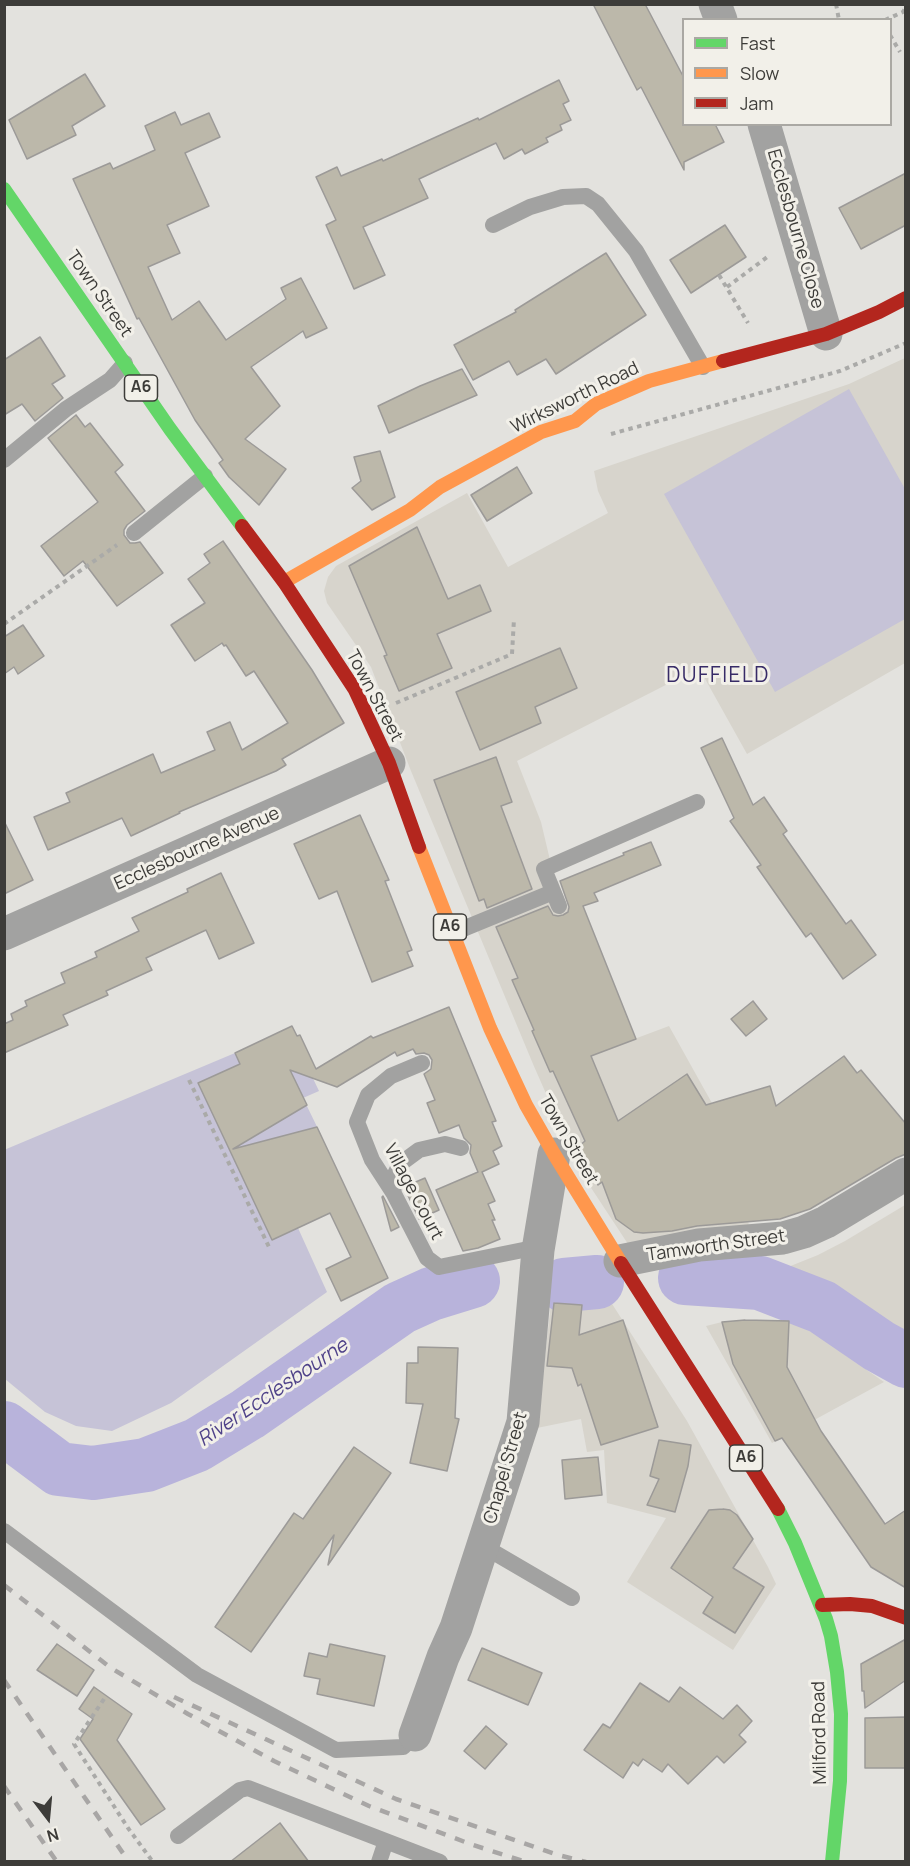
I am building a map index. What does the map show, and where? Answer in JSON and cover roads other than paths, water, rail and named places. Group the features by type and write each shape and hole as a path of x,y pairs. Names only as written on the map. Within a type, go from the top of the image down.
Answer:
{"main road":[{"name":"Town Street","path":"4,189 170,429 284,582 355,690 389,763 490,1028 526,1105 622,1265"},
{"name":"Wirksworth Road","path":"284,582 410,510 440,487 541,432 575,421 596,404 649,381 826,334 906,298"},
{"name":"A6","path":"622,1265 778,1510 822,1605"},
{"path":"822,1605 872,1606 906,1618"},
{"name":"Milford Road","path":"822,1605 831,1636 841,1714 840,1782 833,1861"}],"street":[{"name":"Ecclesbourne Close","path":"765,126 826,334"},
{"name":"Ecclesbourne Avenue","path":"4,934 389,763"},
{"name":"Chapel Street","path":"415,1735 443,1656 456,1628 523,1422 538,1248 554,1154"},
{"name":"Tamworth Street","path":"622,1265 699,1245 773,1239 804,1232 826,1222 906,1174"}],"lane":[{"path":"493,225 530,207 563,198 586,196 598,204 636,251 704,367"},
{"path":"4,460 66,409 110,380 125,363"},
{"path":"134,533 205,476"},
{"path":"453,933 556,899 544,869 697,802"},
{"name":"Village Court","path":"422,1063 391,1076 368,1095 357,1122 372,1160 394,1194 427,1258 439,1267 538,1248"},
{"path":"394,1194 392,1180 400,1164 419,1150 445,1144 460,1148"},
{"path":"4,1531 197,1674 336,1750 403,1747 415,1735"},
{"path":"483,1546 572,1598"},
{"path":"178,1836 240,1790 248,1788 440,1862"},
{"path":"379,1862 386,1841"}],"waterway":[{"name":"River Ecclesbourne","path":"685,1278 760,1283 822,1307 879,1346 906,1361"},
{"name":"River Ecclesbourne","path":"4,1428 59,1469 93,1473 146,1465 197,1445 248,1414 400,1308 431,1294 473,1281"},
{"name":"River Ecclesbourne","path":"564,1285 597,1282"}],"railway":[{"path":"4,1585 111,1668 274,1761 369,1806 526,1862"},
{"path":"4,1680 129,1862"},
{"path":"174,1697 396,1799 558,1855 586,1862"},
{"path":"4,1786 57,1862"}],"district":[{"name":"DUFFIELD","path":"718,676"}]}
